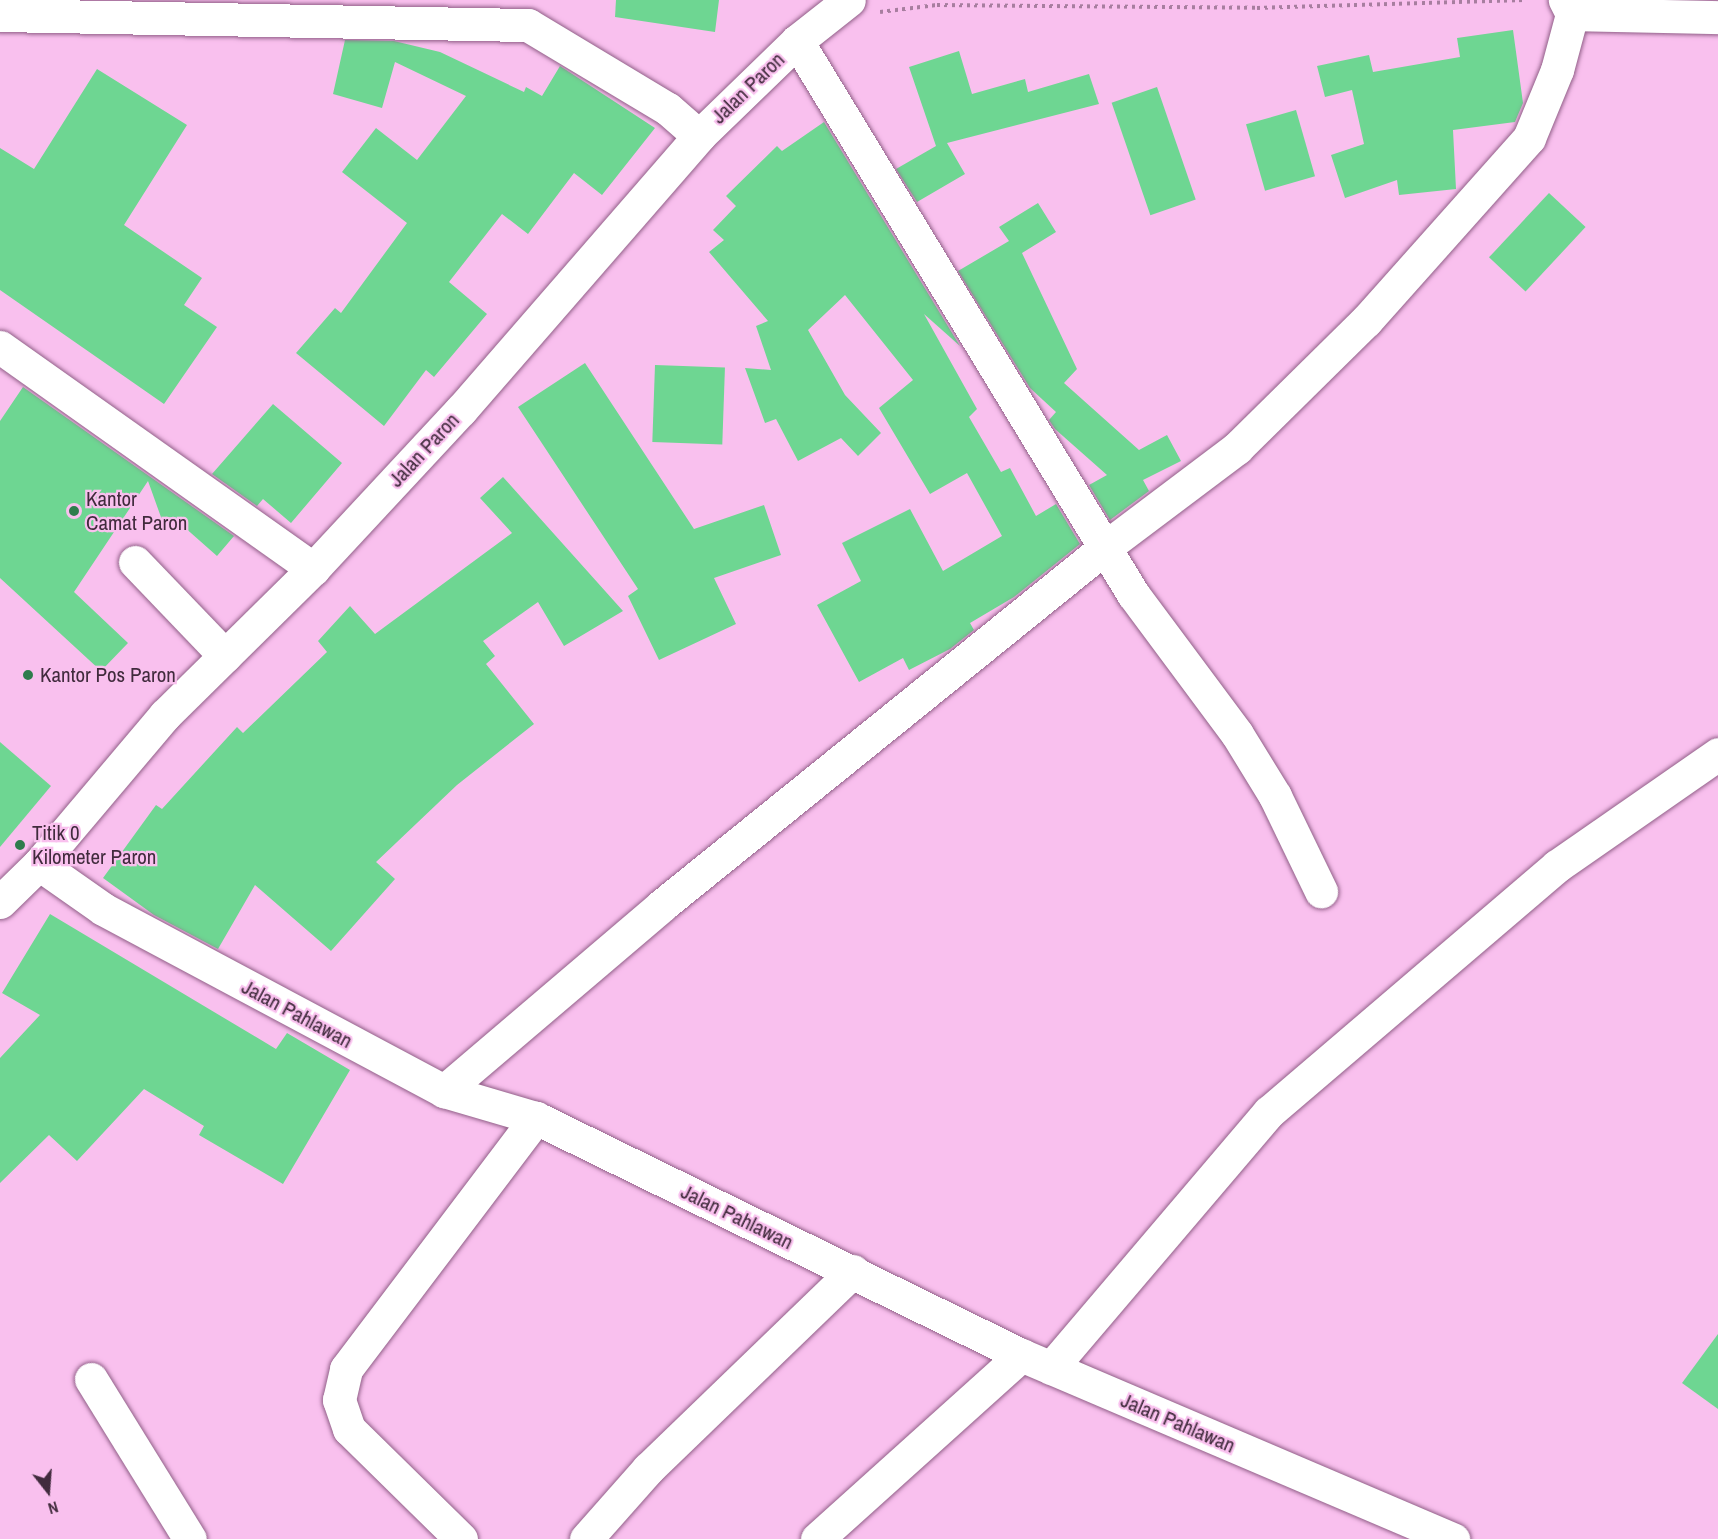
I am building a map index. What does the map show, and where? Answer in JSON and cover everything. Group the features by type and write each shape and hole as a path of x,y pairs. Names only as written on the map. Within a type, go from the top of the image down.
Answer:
{"street":[{"name":"Jalan Paron","path":"2,898 39,864 165,715 313,569 461,410 699,136 797,41 861,7"},
{"path":"444,1091 661,906 1107,546 1237,448 1366,321 1529,138 1557,70 1569,7 1718,17"},
{"path":"0,15 528,26 668,109 699,136"},
{"path":"797,41 1107,546 1133,594 1238,734 1275,796 1321,891"},
{"path":"0,347 313,569"},
{"path":"135,562 225,656"},
{"path":"1050,1368 1269,1112 1557,866 1718,754"},
{"name":"Jalan Pahlawan","path":"39,864 124,921 444,1091 536,1118 1050,1368 1453,1539"},
{"path":"461,1539 350,1429 339,1400 346,1369 536,1118"},
{"path":"586,1539 648,1469 853,1271"},
{"path":"817,1539 1021,1354"},
{"path":"91,1379 190,1539"}],"path":[{"path":"861,7 938,4 1257,8 1525,0"}],"building":[{"path":"616,0 719,0 715,32 615,17"},
{"path":"1513,30 1523,103 1515,122 1453,130 1456,189 1399,195 1397,180 1345,198 1331,155 1364,144 1352,90 1325,97 1317,66 1369,55 1373,72 1460,57 1457,38"},
{"path":"345,40 394,41 440,52 524,92 526,87 542,96 560,66 655,128 602,195 574,173 528,234 502,214 449,282 487,314 434,377 426,370 384,426 296,353 335,308 341,313 407,223 342,172 376,128 417,160 466,96 395,62 382,108 333,94"},
{"path":"959,51 972,94 1025,79 1028,92 1089,74 1099,104 947,143 965,174 917,202 896,169 936,146 909,67"},
{"path":"97,69 187,125 124,225 202,278 184,305 217,327 164,404 0,290 0,148 34,169"},
{"path":"1157,87 1196,200 1150,215 1112,103"},
{"path":"1296,110 1315,176 1265,191 1246,124"},
{"path":"824,122 960,346 924,314 977,409 969,417 1001,472 1010,468 1036,516 1056,504 1080,544 1014,597 970,623 974,630 950,649 909,670 903,658 859,682 817,605 861,581 842,543 910,509 943,571 1002,536 967,473 930,494 879,408 913,380 845,295 808,330 845,395 881,433 858,456 841,438 798,461 776,419 765,423 745,368 771,370 756,326 768,321 709,252 724,240 713,230 736,206 726,196 777,146 782,151"},
{"path":"1549,193 1586,227 1526,291 1489,257"},
{"path":"1038,203 1056,232 1022,253 1077,369 1064,383 1139,450 1167,435 1181,461 1143,480 1149,491 1110,520 1089,485 1107,475 1055,429 1049,420 1056,412 1030,388 958,271 1009,241 999,227"},
{"path":"585,363 694,529 764,505 781,555 714,578 736,624 659,660 628,596 638,589 518,407"},
{"path":"655,365 725,367 722,444 652,442"},
{"path":"23,387 234,536 217,556 174,518 162,520 148,481 74,592 128,643 101,671 0,578 0,421"},
{"path":"273,404 342,463 291,523 263,499 257,506 212,474"},
{"path":"503,477 623,611 564,646 538,602 483,641 495,656 486,664 534,724 457,785 376,862 395,879 331,951 255,885 218,949 154,915 103,878 156,805 162,809 237,727 243,733 327,652 318,641 350,606 375,634 512,533 480,498"},
{"path":"0,742 51,786 0,847"},
{"path":"50,914 276,1049 287,1033 350,1070 283,1184 199,1135 204,1126 144,1089 77,1161 49,1135 0,1183 0,1058 40,1015 2,993"},
{"path":"1718,1334 1718,1409 1682,1383"}],"place":[{"name":"Kantor Camat Paron","path":"74,511"},
{"name":"Kantor Pos Paron","path":"28,675"},
{"name":"Titik 0 Kilometer Paron","path":"20,845"}]}
